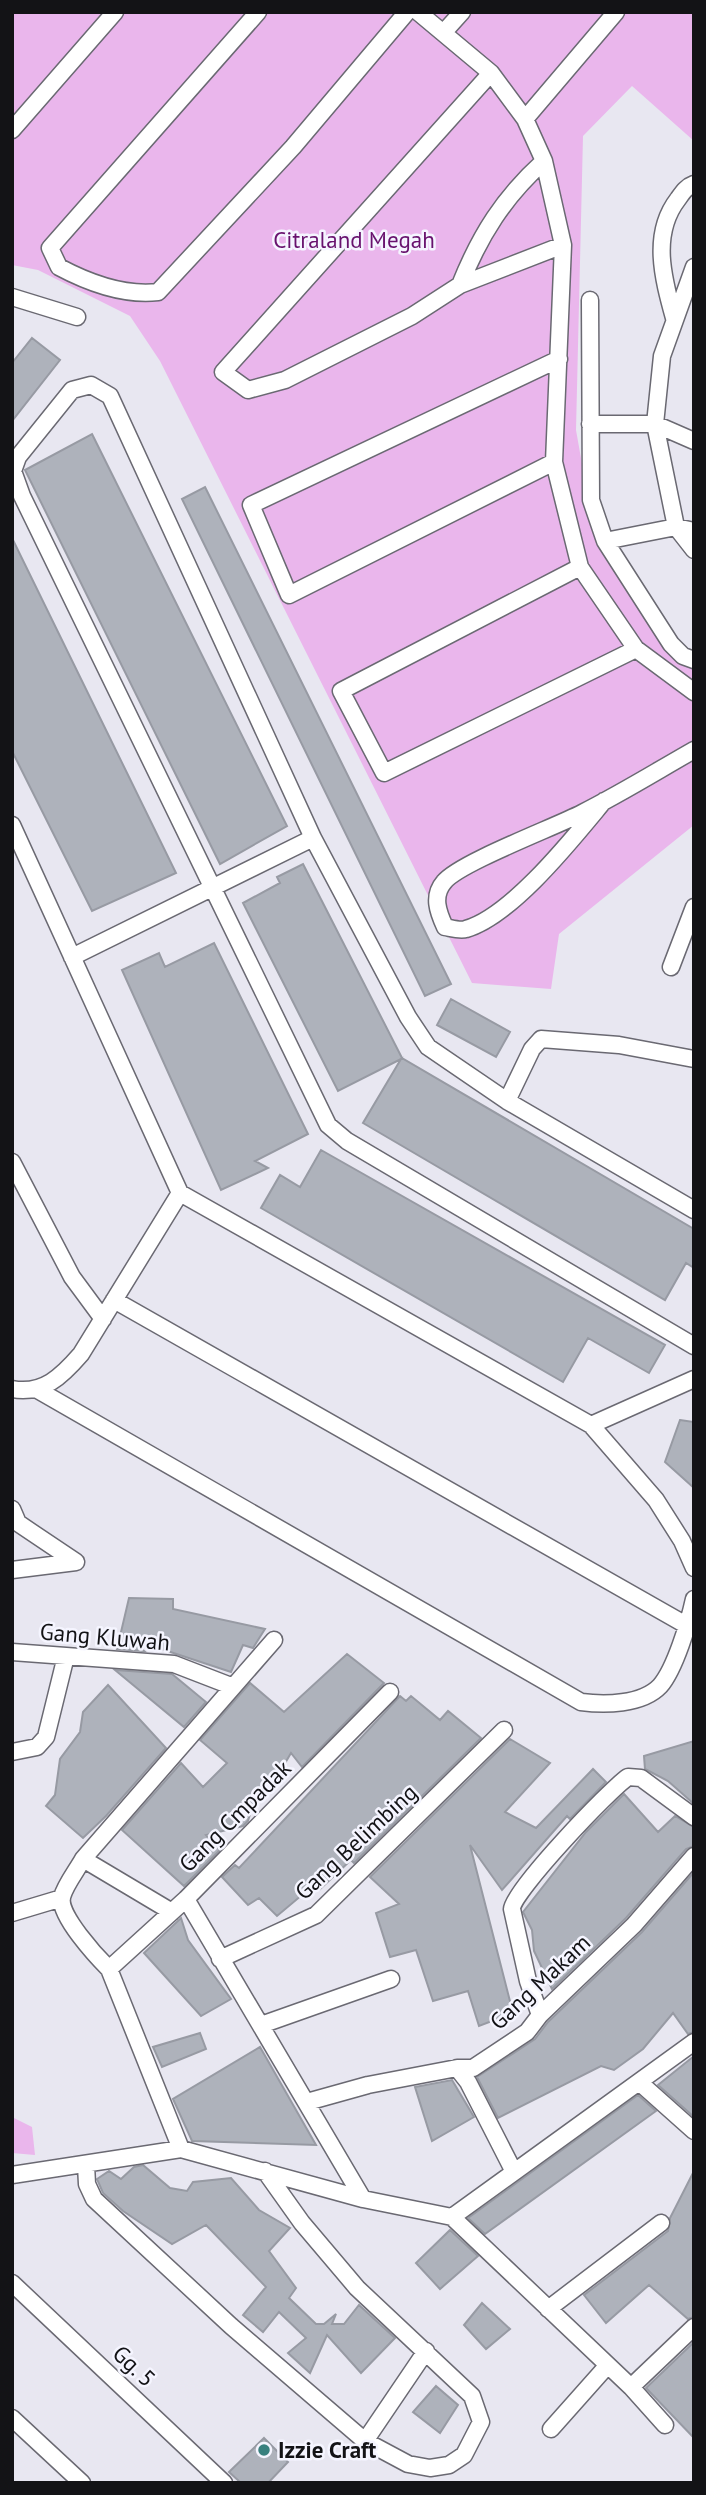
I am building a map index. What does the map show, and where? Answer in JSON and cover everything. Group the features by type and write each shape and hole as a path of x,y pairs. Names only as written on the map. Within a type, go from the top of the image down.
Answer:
{"street":[{"path":"12,130 115,12"},
{"path":"258,12 50,248 59,267 98,285 140,294 158,292 293,147 408,12"},
{"path":"418,12 491,73 525,119 544,161 563,245 554,462 580,567 636,649 694,692"},
{"path":"444,32 462,12"},
{"path":"525,119 616,12"},
{"path":"491,73 223,373 248,390 285,380 412,316 460,285 563,245"},
{"path":"460,285 475,247 515,187 544,161"},
{"path":"674,318 660,257 666,215 688,186 694,184"},
{"path":"694,267 662,356 655,425 676,527 694,550"},
{"path":"12,297 76,317"},
{"path":"590,300 591,500 605,541 670,644 694,660"},
{"path":"554,462 289,595 251,505 559,359"},
{"path":"694,1210 507,1101 428,1047 408,1017 313,838 110,396 91,385 78,386 37,429 18,457 13,471 22,496 328,1125 348,1141 694,1346"},
{"path":"590,424 655,425 694,440"},
{"path":"605,541 676,527 694,531"},
{"path":"580,567 341,691 384,773 636,649"},
{"path":"604,801 566,846 493,916 464,930 445,927 436,898 444,881 462,869 604,801 694,750"},
{"path":"12,825 180,1193 591,1424 656,1500 682,1541 694,1568"},
{"path":"72,957 313,838"},
{"path":"670,967 694,907"},
{"path":"507,1101 533,1049 541,1040 619,1045 694,1059"},
{"path":"12,1162 72,1277 103,1319"},
{"path":"12,1389 26,1392 61,1377 81,1354 180,1193"},
{"path":"114,1300 686,1625"},
{"path":"591,1424 694,1379"},
{"path":"36,1389 581,1702 621,1702 643,1697 660,1687 670,1668 694,1599"},
{"path":"12,1570 76,1562 14,1521"},
{"path":"181,2148 109,1969 90,1951 64,1908 62,1898 83,1859 274,1640"},
{"name":"Gang Kluwah","path":"12,1652 174,1664 232,1686"},
{"path":"12,1752 37,1747 46,1737 65,1656"},
{"name":"Gang Cmpadak","path":"109,1969 186,1899 390,1692"},
{"name":"Gang Belimbing","path":"220,1959 316,1915 504,1730"},
{"path":"540,2015 528,1981 512,1909 515,1897 550,1856 628,1777 641,1778 694,1817"},
{"name":"Gang Makam","path":"307,2102 368,2085 457,2068 473,2068 527,2032 540,2015 634,1925 694,1856"},
{"path":"83,1859 172,1912"},
{"path":"12,1913 62,1898"},
{"path":"186,1899 363,2199"},
{"path":"261,2025 391,1979"},
{"path":"452,2217 513,2170 694,2042"},
{"path":"457,2068 468,2082 513,2170"},
{"path":"639,2082 694,2131"},
{"path":"12,2175 181,2148 363,2199 452,2217 631,2387 665,2426"},
{"path":"86,2165 87,2184 94,2199 231,2326 365,2441 408,2464 449,2465 464,2455 481,2423 472,2396 357,2288 302,2223 265,2171"},
{"path":"548,2309 661,2223"},
{"name":"Gg. 5","path":"12,2283 224,2483"},
{"path":"631,2387 694,2327"},
{"path":"365,2441 426,2351"},
{"path":"551,2429 607,2366"},
{"path":"12,2418 82,2483"}],"green space":[{"name":"Citraland Megah","path":"12,12 694,12 694,141 632,86 583,136 576,430 596,543 655,628 694,660 694,825 559,934 551,989 472,983 160,361 130,316 38,270 12,265"},
{"path":"12,2117 32,2127 35,2155 12,2153"}],"building":[{"path":"32,338 60,360 12,421 12,363"},
{"path":"92,434 287,826 220,864 25,470"},
{"path":"205,487 451,984 425,996 182,499"},
{"path":"12,538 176,873 92,911 12,751"},
{"path":"303,864 402,1058 694,1229 694,1268 686,1263 665,1300 363,1123 401,1059 338,1091 243,903 280,883 277,877"},
{"path":"214,943 308,1134 255,1161 268,1168 221,1190 122,970 159,953 165,967"},
{"path":"451,999 510,1032 496,1057 437,1025"},
{"path":"321,1150 665,1345 649,1373 588,1338 563,1382 261,1208 280,1175 300,1187"},
{"path":"680,1420 694,1422 694,1488 665,1462"},
{"path":"129,1598 173,1599 173,1609 265,1629 253,1648 243,1645 231,1672 128,1638 144,1651 117,1649"},
{"path":"347,1654 384,1683 302,1767 291,1753 281,1770 257,1791 248,1821 243,1826 206,1835 220,1850 184,1886 122,1830 181,1763 203,1787 227,1763 200,1740 250,1683 284,1712"},
{"path":"115,1670 172,1674 206,1702 184,1727"},
{"path":"108,1685 166,1748 83,1838 46,1806 55,1795 60,1759 80,1732 83,1712"},
{"path":"400,1696 406,1701 411,1696 440,1720 448,1711 481,1738 354,1863 351,1860 320,1889 315,1884 277,1916 259,1898 248,1905 222,1877 235,1865 239,1868"},
{"path":"510,1739 550,1763 505,1812 536,1828 593,1769 606,1782 570,1819 567,1816 502,1890 470,1845 513,2013 479,2026 468,1991 433,2001 416,1950 390,1957 376,1913 399,1904 370,1877"},
{"path":"694,1741 694,1804 668,1781 645,1769 644,1756"},
{"path":"624,1794 658,1832 675,1816 694,1827 694,1846 686,1849 626,1918 552,1989 534,1951 532,1930 523,1912 586,1832"},
{"path":"694,1872 694,2032 688,2034 673,2013 643,2049 614,2070 601,2066 498,2118 477,2077 535,2039 548,2022 642,1932"},
{"path":"181,1918 188,1940 231,1999 201,2016 144,1953"},
{"path":"200,2033 206,2049 162,2067 153,2047"},
{"path":"260,2047 316,2145 192,2141 173,2099"},
{"path":"694,2056 694,2117 658,2085"},
{"path":"452,2080 474,2117 432,2141 415,2087"},
{"path":"638,2095 656,2111 485,2234 468,2218"},
{"path":"143,2165 170,2188 187,2191 193,2182 231,2178 259,2210 290,2228 269,2251 296,2288 289,2298 316,2324 324,2324 336,2314 332,2324 344,2324 359,2305 395,2338 361,2373 327,2335 310,2373 288,2353 306,2338 279,2312 263,2332 243,2315 266,2287 206,2225 172,2244 123,2211 103,2193 97,2179 109,2171 121,2179 134,2167"},
{"path":"694,2171 694,2317 688,2319 649,2285 606,2323 584,2295 668,2231 670,2218"},
{"path":"450,2230 478,2256 440,2289 416,2263"},
{"path":"482,2303 510,2329 486,2349 464,2325"},
{"path":"694,2342 694,2438 646,2388"},
{"path":"436,2386 458,2405 440,2433 413,2412"},
{"name":"Izzie Craft","path":"264,2438 288,2462 268,2483 241,2483 229,2472"}],"place":[{"name":"Izzie Craft","path":"264,2450"}]}
